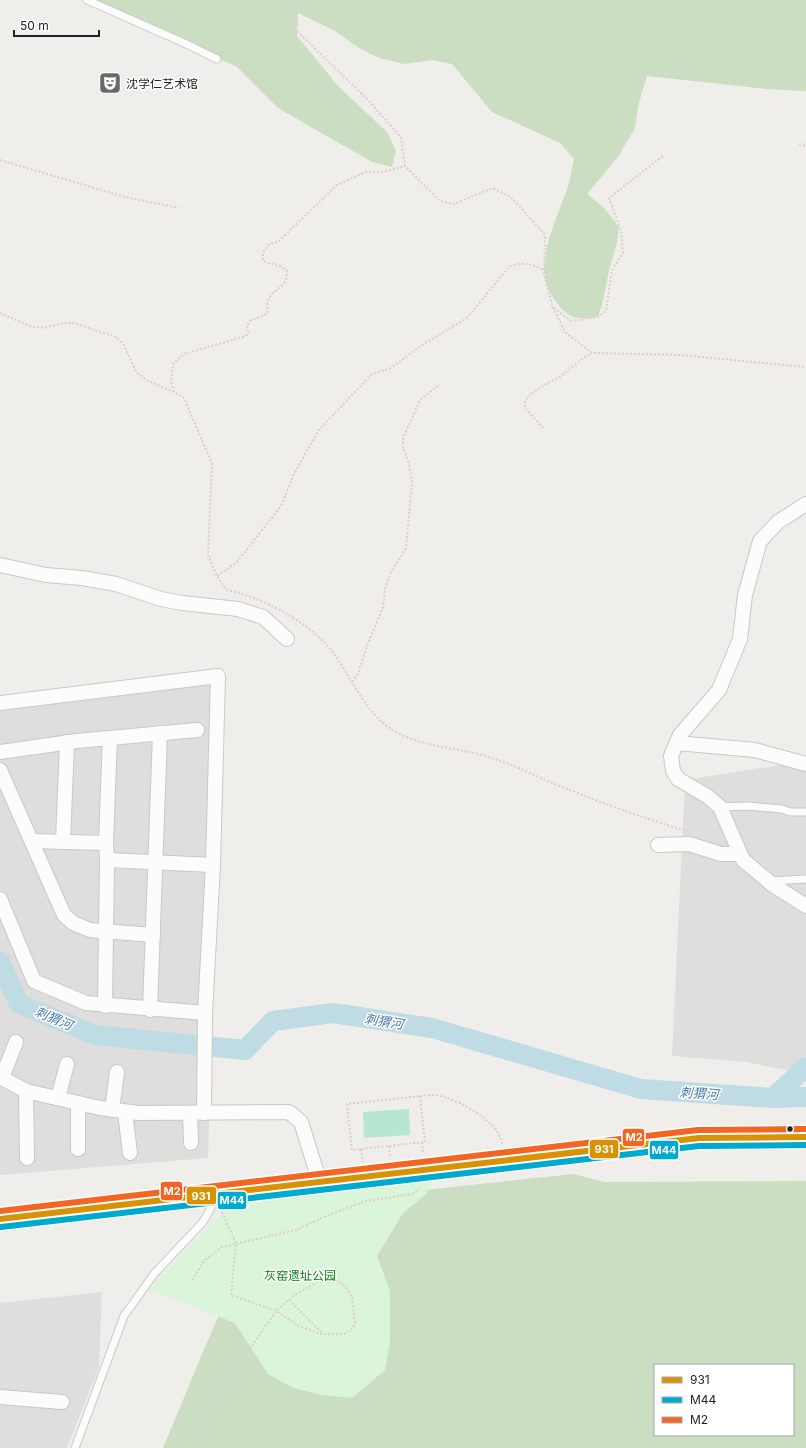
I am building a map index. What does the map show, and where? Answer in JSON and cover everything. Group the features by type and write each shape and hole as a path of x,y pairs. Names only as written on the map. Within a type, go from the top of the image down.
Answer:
{"highway":[{"path":"0,1219 217,1198 320,1182 698,1138 806,1137"}],"street":[{"path":"806,504 778,522 760,541 746,595 740,639 719,690 680,735 671,756 673,771 678,779 707,796 720,807 730,826 743,860 768,881 806,906"},
{"path":"0,565 46,575 82,578 116,584 182,603 238,609 263,617 287,639"},
{"path":"0,703 218,676 213,865 205,1013 205,1075 191,1143"},
{"path":"0,752 67,742 197,730"},
{"path":"150,1010 160,734"},
{"path":"105,1006 106,843 110,738"},
{"path":"63,842 67,742"},
{"path":"677,743 755,750 806,764"},
{"path":"0,770 64,915 73,923 90,930 153,935"},
{"path":"32,841 106,843"},
{"path":"658,845 689,844 721,854 740,854"},
{"path":"107,860 213,865"},
{"path":"0,899 34,982 86,1003 150,1010 205,1013"},
{"path":"16,1042 1,1077 26,1091 118,1111 197,1113 289,1112 301,1122 320,1182"},
{"path":"58,1098 67,1064"},
{"path":"117,1072 118,1111 130,1153"},
{"path":"26,1091 27,1158"},
{"path":"78,1103 78,1149"},
{"path":"0,1397 62,1402"}],"lane":[{"path":"87,0 217,59"},
{"path":"720,807 747,806 782,809 790,812 806,812"},
{"path":"768,881 806,879"},
{"path":"76,1448 124,1316 154,1274 203,1222 217,1198"}],"path":[{"path":"288,0 296,8 294,28 367,98 401,137 405,166 440,201 454,204 493,188 511,197 545,235 544,270 553,308 565,332 592,353"},
{"path":"799,144 806,146"},
{"path":"553,308 571,321 598,317 606,311 612,270 623,253 621,230 609,198 664,155"},
{"path":"0,160 125,197 178,208"},
{"path":"174,392 171,371 173,364 184,354 246,336 248,332 247,326 250,321 267,314 268,302 283,286 287,278 287,271 283,267 263,261 263,253 269,244 278,242 337,185 366,172 383,172 405,166"},
{"path":"217,576 237,562 281,506 295,472 318,431 372,374 391,368 422,345 468,318 509,267 518,264 530,263 544,270"},
{"path":"0,313 32,327 41,328 64,323 74,324 116,337 124,345 136,372 148,381 184,398 212,464 208,555 217,576 226,590 260,600 289,616 323,640 336,656 370,708 389,728 404,737 467,750 492,757 600,801 659,823 694,833"},
{"path":"543,428 525,408 525,400 538,387 556,378 581,358 592,353 680,355 806,367"},
{"path":"352,682 358,674 368,643 383,608 385,588 391,572 406,548 412,482 409,464 403,447 403,438 420,400 440,384"},
{"path":"420,1096 425,1142 352,1150 347,1104 420,1096 433,1095 453,1100 483,1116 501,1137 504,1161"},
{"path":"192,1280 204,1261 222,1247 296,1230 326,1216 366,1201 412,1194 427,1181 428,1170"},
{"path":"189,1448 204,1416 276,1311 289,1300 317,1282 337,1281 345,1286 352,1297 355,1323 353,1328 345,1334 323,1334 299,1326 276,1311 231,1295 236,1243 217,1198"},
{"path":"289,1300 323,1334"}],"shaded area":[{"path":"223,670 208,1158 0,1175 0,696"},
{"path":"806,761 806,1074 746,1062 672,1056 685,780"},
{"path":"102,1292 99,1367 67,1448 0,1448 0,1303"}],"green space":[{"path":"86,0 806,0 806,91 766,89 647,76 638,106 635,128 618,157 587,194 604,208 619,227 617,241 598,317 579,318 569,315 556,302 548,288 545,273 545,258 548,242 569,183 574,159 560,143 492,112 452,64 432,60 404,64 379,58 359,48 335,31 298,13 297,36 339,87 387,132 396,151 392,167 372,162 278,108 237,67"},
{"path":"409,1109 410,1135 364,1138 363,1112"},
{"path":"573,1174 605,1182 806,1181 806,1448 163,1448 236,1276 331,1200"},
{"name":"灰窑遗址公园","path":"435,1176 426,1194 403,1213 377,1256 390,1291 390,1343 385,1370 352,1398 322,1395 293,1388 268,1374 235,1323 148,1289 232,1203"}],"waterway":[{"name":"刺猬河","path":"0,961 19,1004 95,1035 245,1050 273,1021 333,1013 432,1028 641,1089 773,1098 806,1097"},
{"path":"773,1098 806,1067"}],"transit line":[{"name":"M2","path":"0,1211 698,1130 806,1129"},
{"name":"931","path":"0,1219 699,1138 806,1137"},
{"name":"M44","path":"1,1227 699,1146 806,1145"}],"place":[{"name":"沈学仁艺术馆","path":"110,83"}]}
